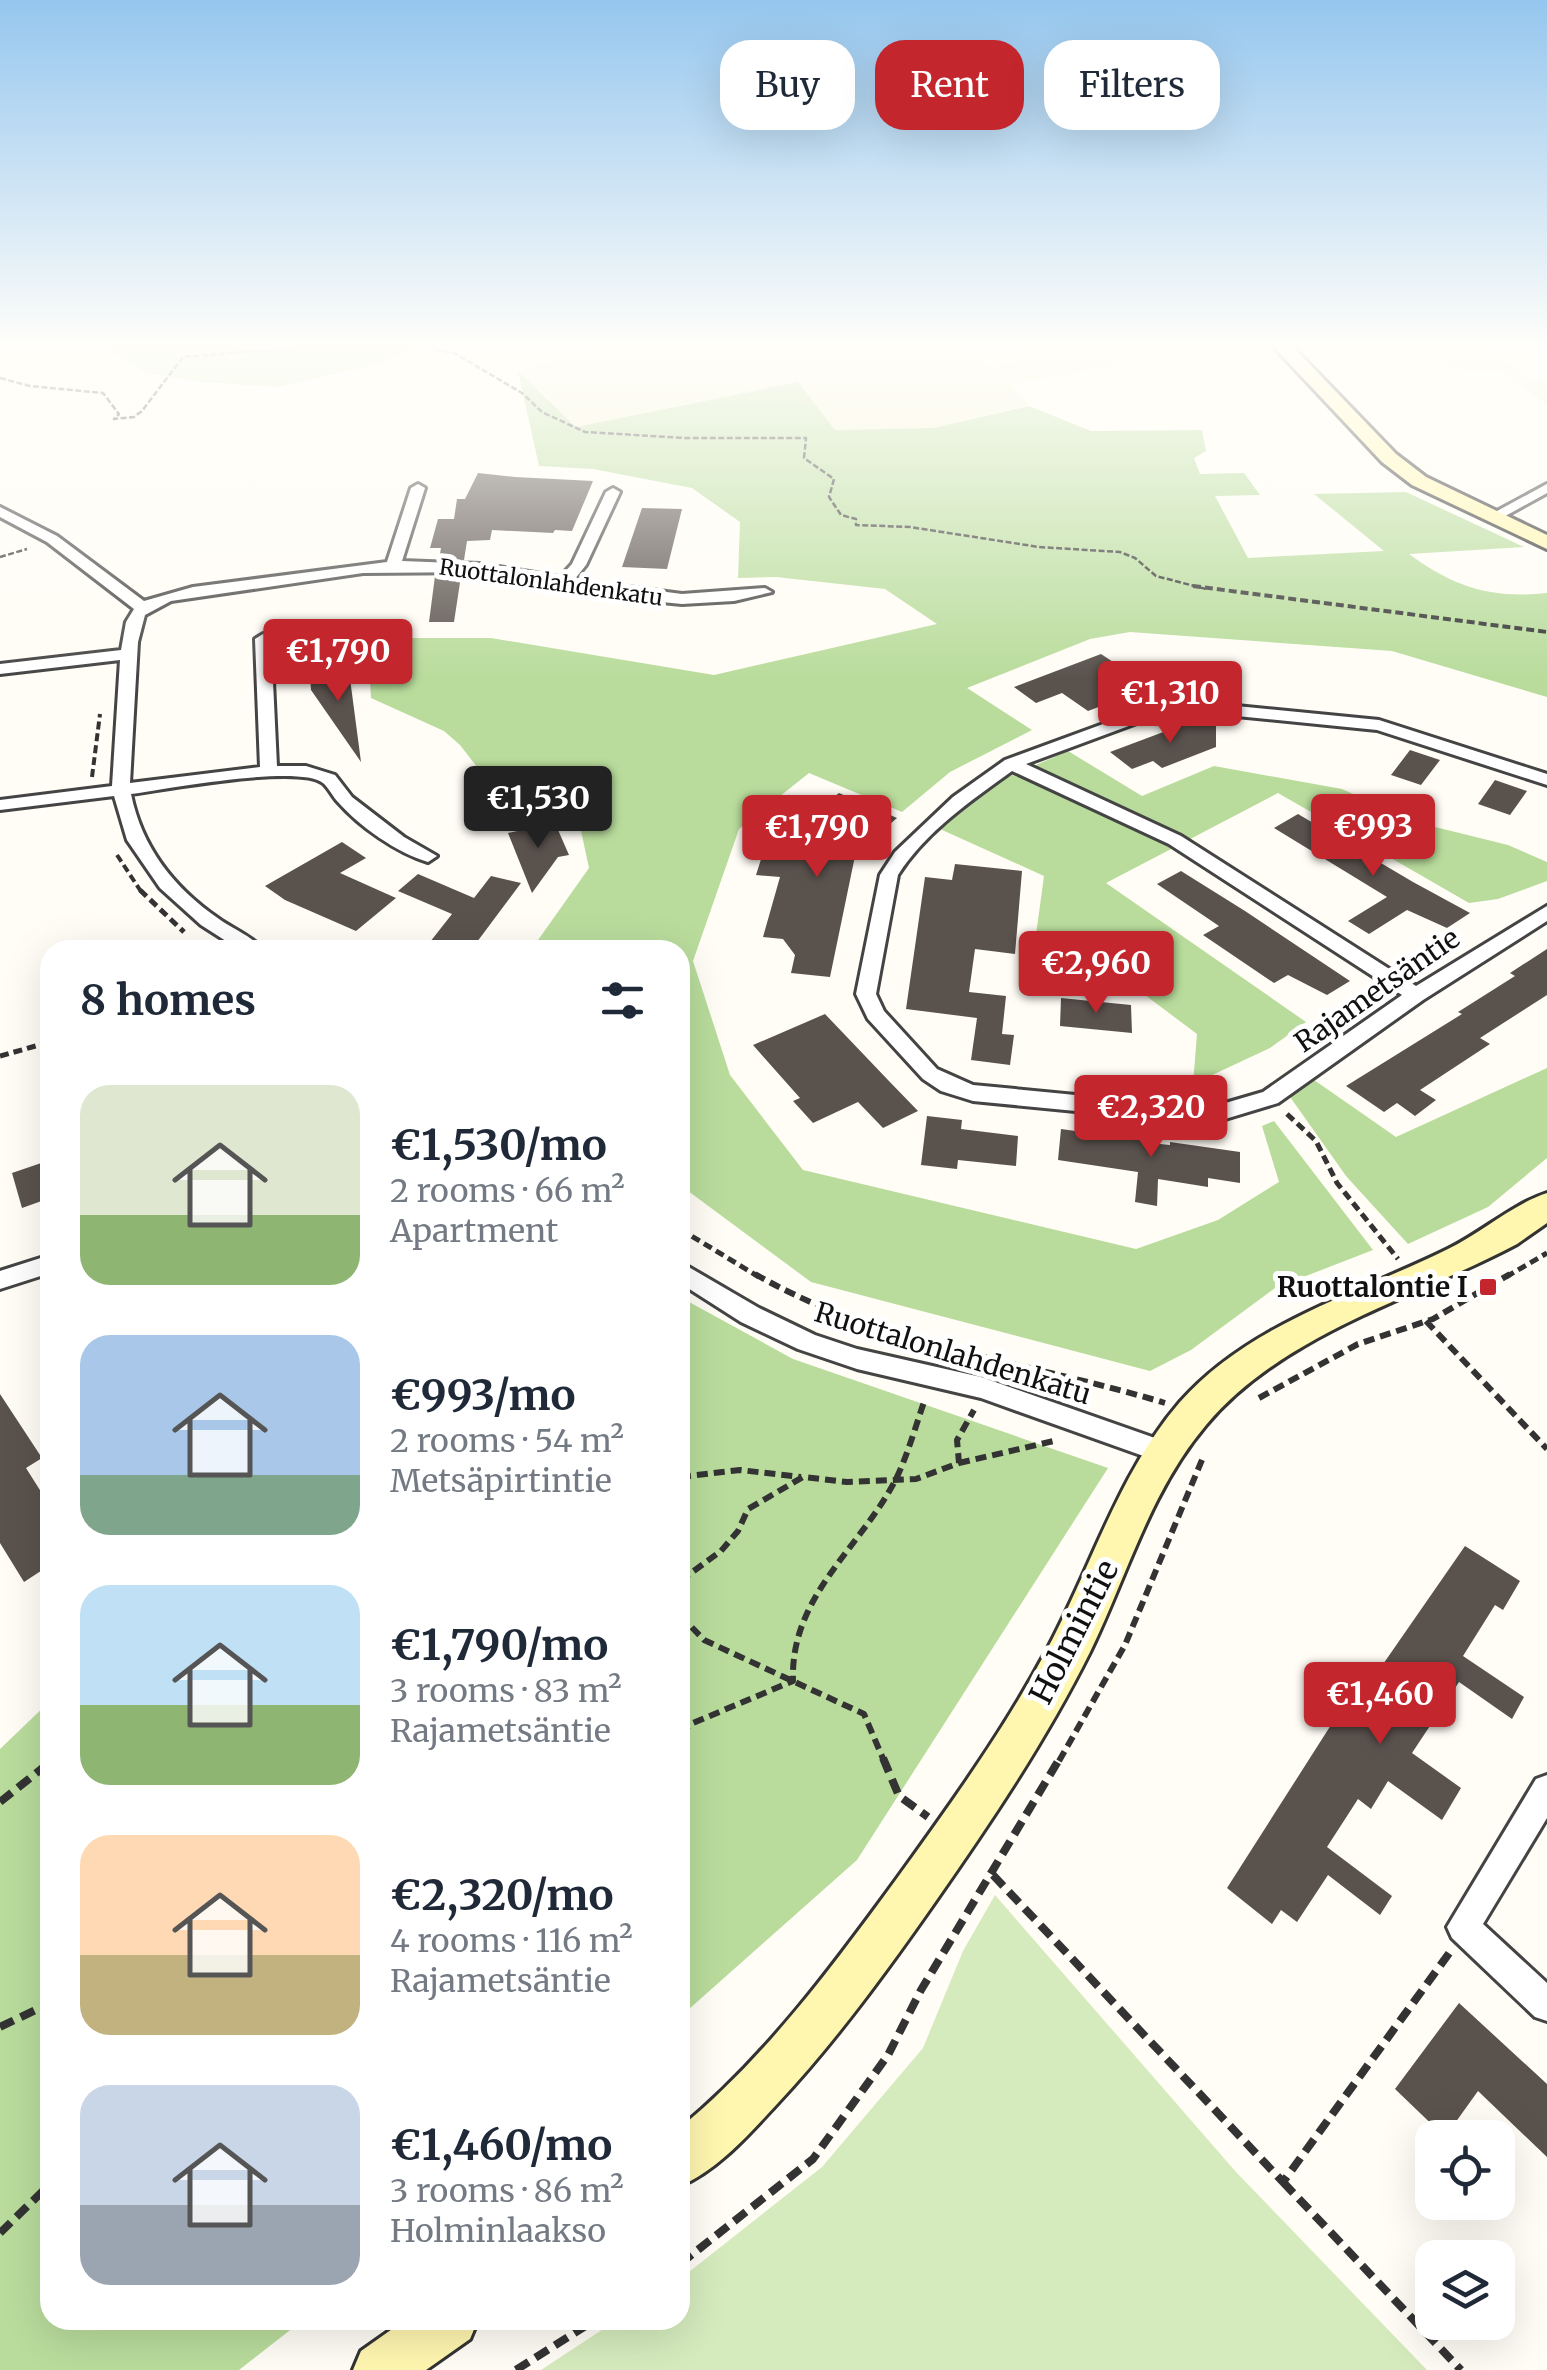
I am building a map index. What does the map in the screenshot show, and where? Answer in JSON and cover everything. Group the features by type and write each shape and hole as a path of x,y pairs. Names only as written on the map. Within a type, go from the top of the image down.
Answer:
{"street":[{"path":"1388,457 1419,481 1547,544"},
{"path":"393,566 418,488"},
{"path":"1493,517 1547,488"},
{"path":"564,582 579,565 613,492"},
{"path":"0,510 52,539 144,608 136,618 130,654 120,752 121,789 134,831 159,877 194,911 239,940"},
{"name":"Ruottalonlahdenkatu","path":"144,608 204,590 393,566 476,568 681,599 765,592"},
{"path":"262,639 268,772"},
{"path":"0,669 130,654"},
{"name":"Rajametsäntie","path":"1547,780 1379,724 1196,707 1150,712 1011,764 924,832 889,874 866,994 875,1014 938,1080 972,1092 1179,1113 1222,1112 1270,1098 1416,995 1547,912"},
{"path":"1011,764 1175,840 1416,995"},
{"path":"0,804 306,770 328,778 346,801 398,841 428,856"},
{"name":"Holmintie","path":"690,2150 781,2063 865,1960 954,1837 1076,1639 1163,1452 1202,1429 1223,1382 1306,1328 1414,1282 1522,1224 1547,1206"},
{"path":"0,1280 40,1267"},
{"name":"Ruottalonlahdenkatu","path":"690,1276 750,1315 807,1342 982,1388 1163,1452"},
{"path":"1547,1790 1463,1927 1547,2005"},
{"path":"380,2370 437,2330"}],"path":[{"path":"804,457 834,478 829,498 841,516 856,519 856,525 910,527 1039,547 1120,552 1136,558 1142,569 1152,574 1201,588 1547,632"},
{"path":"99,715 90,801 100,810 124,869 158,911 196,940"},
{"path":"0,1056 40,1045"},
{"path":"1270,1098 1316,1141 1338,1182 1414,1282 1430,1320 1547,1448"},
{"path":"690,1235 774,1286 828,1312 900,1334 1106,1383 1202,1429 1125,1645 993,1875 921,1990 888,2055 814,2159 690,2256"},
{"path":"1250,1404 1276,1386 1358,1344 1430,1320 1547,1253"},
{"path":"793,1681 792,1651 802,1619 896,1480 918,1426 929,1376"},
{"path":"959,1463 957,1440 970,1422 982,1388"},
{"path":"690,1475 712,1470 762,1470 847,1482 916,1480 959,1463 1000,1456 1094,1428"},
{"path":"690,1576 744,1524 748,1510 803,1478"},
{"path":"690,1625 704,1640 864,1714 898,1796 954,1837"},
{"path":"690,1726 793,1681"},
{"path":"0,1802 40,1770"},
{"path":"993,1875 1461,2370"},
{"path":"1283,2182 1450,1951 1463,1927"},
{"path":"0,2027 40,2008"},
{"path":"0,2232 40,2194"},
{"path":"516,2370 579,2330"}],"green space":[{"path":"537,457 1196,457 1200,474 1244,473 1260,495 1215,496 1248,558 1384,551 1314,494 1406,492 1524,547 1409,554 1442,575 1474,588 1508,594 1547,593 1547,697 1392,651 1130,632 1090,639 967,688 1032,730 950,772 902,812 809,773 739,829 693,961 730,1075 803,1170 1136,1249 1218,1220 1279,1182 1262,1126 1274,1121 1373,1250 1275,1288 1191,1350 1150,1371 811,1282 690,1192 690,940 538,940 589,868 577,812 514,815 460,745 444,731 371,698 369,662 377,649 408,638 491,638 714,675 937,624 885,589 776,577 738,578 740,522 692,488 593,469 539,466"},
{"path":"1068,751 1142,796 1214,766 1342,789 1415,822 1508,845 1547,862 1547,881 1498,899 1469,903 1278,793 1106,883 1306,1022 1270,1048 1193,1084 1197,1034 1141,992 1029,986 1044,876 940,829 1006,778"},
{"path":"1547,1068 1547,1158 1488,1207 1408,1244 1346,1176 1283,1087 1304,1073 1396,1137"},
{"path":"690,1302 793,1359 1108,1468 857,1860 690,2008"},
{"path":"40,1711 40,2330 290,2330 239,2370 0,2370 0,1749"},
{"path":"995,1895 1236,2172 1427,2370 541,2370 602,2330 690,2330 690,2271 822,2167 923,2048 963,1951"}],"building":[{"path":"478,473 593,481 572,531 492,530 490,540 467,541 464,560 439,559 441,548 430,548 438,519 454,519 457,499 465,499"},
{"path":"642,508 682,509 667,569 622,567"},
{"path":"435,576 461,576 454,622 429,622"},
{"path":"1101,654 1151,687 1088,711 1062,693 1036,703 1014,687"},
{"path":"349,671 361,762 311,690 310,676"},
{"path":"1190,722 1216,724 1216,747 1162,768 1153,761 1132,769 1110,752"},
{"path":"1410,750 1440,760 1421,785 1391,775"},
{"path":"1495,780 1527,791 1510,815 1478,804"},
{"path":"839,793 897,818 877,835 861,827 830,977 791,973 795,955 783,939 763,937 780,877 756,875 763,853"},
{"path":"1298,814 1470,913 1447,928 1407,910 1369,934 1348,921 1387,897 1274,828"},
{"path":"555,823 569,855 558,857 532,893 508,833"},
{"path":"342,842 366,858 340,873 396,898 356,931 285,900 265,886"},
{"path":"955,864 1022,871 1015,954 975,949 969,992 1006,996 1002,1034 1014,1035 1010,1065 971,1060 977,1018 906,1009 925,877 952,880"},
{"path":"1181,871 1350,981 1327,995 1288,975 1274,983 1203,935 1219,926 1157,884"},
{"path":"418,874 474,898 491,876 521,883 478,940 432,940 452,914 398,891"},
{"path":"1547,949 1547,995 1480,1038 1490,1044 1420,1090 1436,1100 1415,1116 1397,1103 1384,1112 1346,1086 1462,1014 1458,1012 1515,976 1510,973"},
{"path":"1061,998 1131,1005 1132,1033 1060,1026"},
{"path":"825,1014 918,1111 883,1128 858,1102 813,1123 793,1101 800,1098 753,1045"},
{"path":"927,1116 962,1120 961,1129 1018,1136 1016,1166 958,1160 957,1169 921,1165"},
{"path":"1141,1126 1161,1127 1160,1144 1240,1152 1240,1183 1208,1178 1208,1187 1158,1179 1157,1206 1135,1202 1138,1172 1058,1160 1061,1129 1140,1140"},
{"path":"40,1163 40,1202 22,1208 12,1173"},
{"path":"0,1394 40,1455 40,1459 26,1468 40,1490 40,1572 24,1582 0,1543"},
{"path":"1465,1546 1520,1581 1503,1610 1495,1605 1463,1656 1524,1697 1512,1719 1459,1682 1412,1753 1461,1788 1442,1820 1388,1781 1371,1809 1358,1799 1327,1847 1392,1896 1380,1915 1328,1875 1297,1922 1281,1910 1272,1924 1227,1888 1338,1714 1345,1719"},
{"path":"1459,2003 1547,2084 1547,2157 1515,2126 1515,2120 1508,2120 1478,2091 1457,2120 1427,2120 1395,2089"}],"place":[{"name":"Ruottalontie I","path":"1488,1287"}]}
